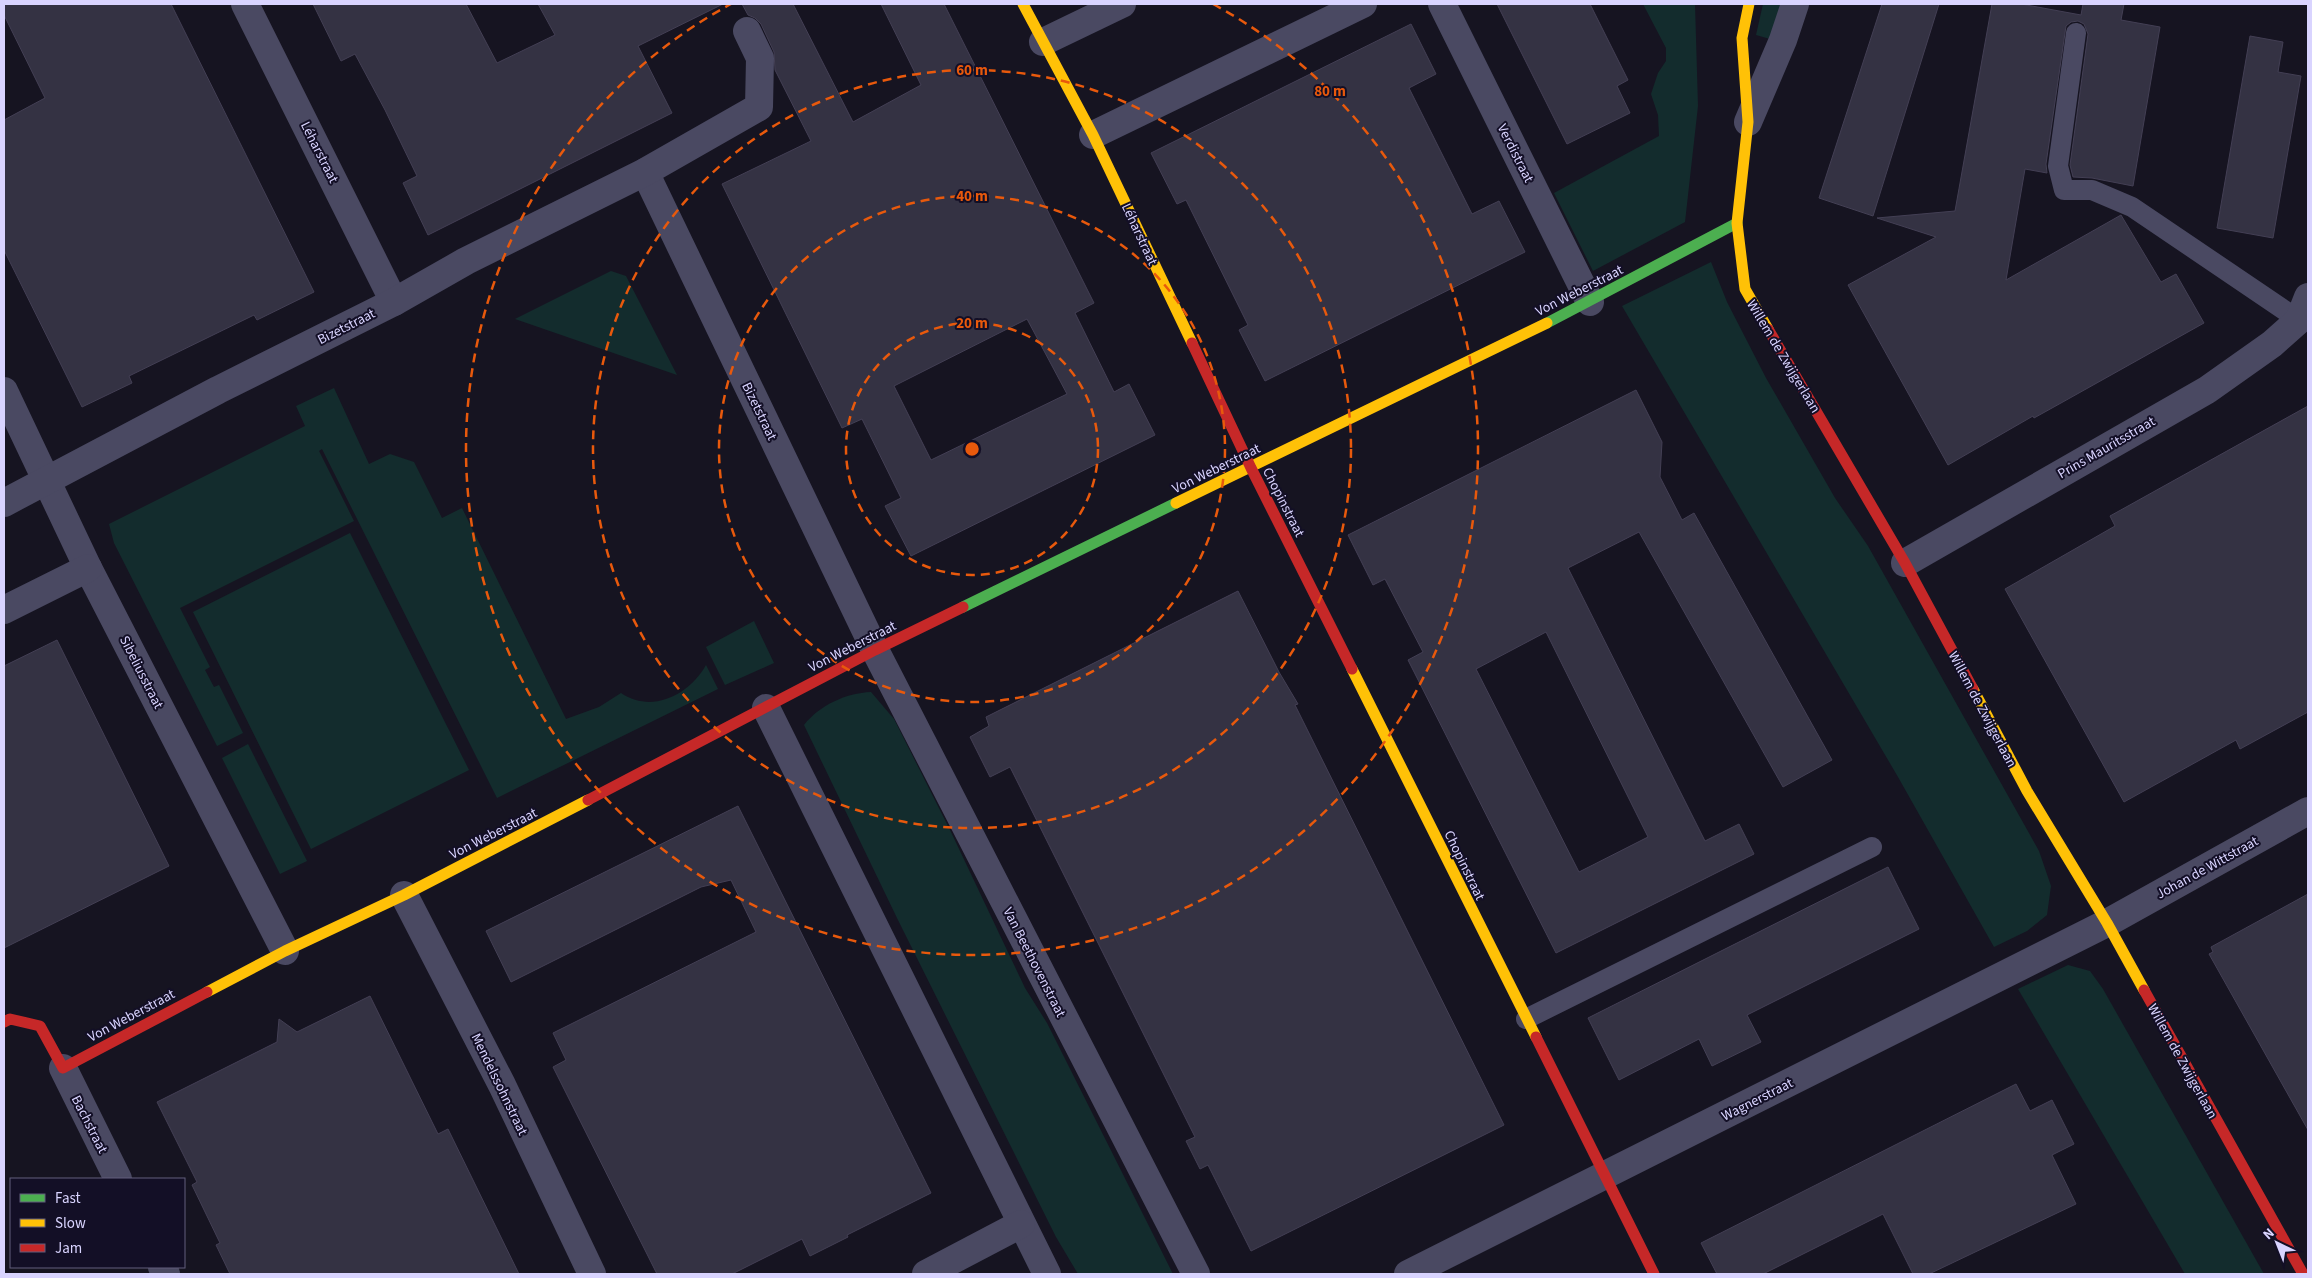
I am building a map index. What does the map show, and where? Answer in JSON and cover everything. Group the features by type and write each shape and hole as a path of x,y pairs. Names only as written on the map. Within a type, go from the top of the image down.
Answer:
{"street":[{"name":"Léharstraat","path":"245,4 394,302"},
{"name":"Léharstraat","path":"1023,4 1093,135 1250,468"},
{"path":"1043,42 1122,4"},
{"path":"1093,135 1363,4"},
{"name":"Verdistraat","path":"1442,4 1590,302"},
{"name":"Willem de Zwijgerlaan","path":"1749,4 1742,38 1748,122 1737,223 1745,289 1905,563 2027,791 2106,923 2305,1272"},
{"name":"Willem de Zwijgerlaan","path":"1748,122 1783,40 1795,4"},
{"name":"Bizetstraat","path":"4,503 218,390 394,302 466,261 645,172 759,107 760,58 747,31"},
{"name":"Bizetstraat","path":"645,172 875,650"},
{"name":"Von Weberstraat","path":"62,1068 285,951 404,895 875,650 1590,302 1737,223"},
{"name":"Prins Mauritsstraat","path":"1905,563 2207,390 2272,344 2304,308"},
{"name":"Sibeliusstraat","path":"4,391 88,568 285,951"},
{"name":"Chopinstraat","path":"1250,468 1654,1274"},
{"path":"4,610 88,568"},
{"name":"Van Beethovenstraat","path":"875,650 1196,1274"},
{"path":"766,708 1047,1274"},
{"name":"Johan de Wittstraat","path":"2106,923 2308,811"},
{"name":"Mendelssohnstraat","path":"404,895 502,1085 592,1274"},
{"name":"Wagnerstraat","path":"1408,1274 2106,923"},
{"path":"4,1022 10,1019 40,1026 62,1068"},
{"name":"Bachstraat","path":"62,1068 117,1178"},
{"path":"926,1274 1021,1224"}],"lane":[{"name":"Prins Mauritsstraat","path":"2076,33 2058,166 2064,190 2092,190 2132,208 2304,308"},
{"path":"1526,1020 1872,847"}],"green space":[{"path":"1643,4 1695,4 1698,106 1685,222 1593,271 1554,193 1659,136 1658,115 1651,94 1658,73 1666,61 1666,48"},
{"path":"1763,4 1782,4 1770,39 1756,35"},
{"path":"1711,262 1727,302 1766,378 1835,498 1868,546 2039,851 2051,886 2047,915 2027,931 1994,947 1898,777 1622,306"},
{"path":"611,271 626,276 677,375 515,319"},
{"path":"334,388 369,464 390,454 414,462 442,518 462,508 566,719 599,707 621,693 645,702 669,698 680,693 690,685 706,665 718,689 497,798 322,449 319,451 354,521 180,608 210,667 205,670 214,687 219,685 243,733 217,746 114,543 109,524 305,426 296,406"},
{"path":"350,533 469,770 311,849 193,612"},
{"path":"754,621 774,663 725,685 706,647"},
{"path":"871,692 894,719 950,830 1025,988 1047,1023 1173,1274 1078,1274 1056,1237 897,918 804,725 810,718 834,701 852,695"},
{"path":"248,744 307,861 280,874 222,758"},
{"path":"2068,965 2090,971 2103,989 2264,1274 2185,1274 2018,989"}],"building":[{"path":"4,4 171,4 314,292 257,320 254,315 129,376 132,383 82,407 4,250 4,120 45,98 4,15"},
{"path":"313,4 466,4 497,63 555,35 538,4 723,4 638,46 672,113 428,235 403,183 417,176 385,110 355,54 341,61"},
{"path":"742,4 793,4 853,122 921,85 881,4 944,4 1094,303 1075,313 1114,392 1129,384 1155,435 911,556 885,506 901,498 862,419 842,428 722,184 811,141 775,70 774,52 761,24 755,18 748,15","holes":["1027,319 1067,394 931,460 894,386"]},
{"path":"1497,4 1590,4 1628,80 1617,86 1630,113 1567,144"},
{"path":"1882,4 1939,4 1873,216 1819,198"},
{"path":"1992,4 2021,4 2081,15 2083,4 2124,4 2121,20 2160,27 2133,186 2092,178 2073,177 2070,165 2088,34 2084,24 2078,21 2071,22 2066,26 2046,164 2047,173 2025,169 2006,280 2121,215 2161,282 2176,274 2204,323 2034,418 2033,416 1948,465 1848,285 1936,237 1877,218 1955,211"},
{"path":"1411,24 1436,74 1409,88 1472,214 1499,201 1525,252 1265,381 1239,330 1248,325 1186,200 1177,204 1151,153"},
{"path":"2250,36 2283,42 2278,72 2301,76 2273,238 2217,228"},
{"path":"1636,390 1662,442 1660,477 1682,520 1694,513 1832,760 1783,787 1639,532 1568,568 1705,841 1739,824 1754,854 1556,953 1408,660 1423,652 1385,579 1373,585 1348,535","holes":["1546,632 1648,837 1579,872 1476,669"]},
{"path":"2308,406 2308,712 2240,749 2236,740 2124,802 2005,589 2115,526 2110,516"},
{"path":"1238,591 1279,672 1298,704 1295,705 1504,1125 1251,1251 1208,1165 1200,1169 1186,1141 1195,1137 1010,767 990,777 970,737 989,726 986,717"},
{"path":"57,640 169,866 4,948 4,666"},
{"path":"738,806 931,1193 847,1235 848,1237 810,1256 802,1239 732,1274 657,1274 553,1067 566,1060 553,1033 756,932 731,880 701,887 511,982 486,931"},
{"path":"1888,867 1919,929 1747,1015 1761,1042 1712,1066 1699,1039 1619,1080 1588,1018"},
{"path":"2308,894 2308,1130 2209,954 2213,952 2211,947"},
{"path":"370,996 438,1134 448,1129 519,1274 230,1274 216,1245 220,1243 192,1185 197,1182 157,1102 277,1042 279,1019 297,1032"},
{"path":"2016,1084 2030,1111 2052,1100 2074,1144 2052,1155 2076,1204 1929,1274 1913,1274 1883,1214 1763,1274 1717,1274 1701,1243"}],"traffic: fast":[{"path":"1547,323 1737,223"},
{"path":"963,607 1176,503"}],"traffic: slow":[{"path":"1023,4 1093,135 1192,343"},
{"path":"1749,4 1742,38 1748,122 1737,223 1745,289 1768,329"},
{"path":"1176,503 1547,323"},
{"path":"1352,669 1536,1037"},
{"path":"1973,689 2027,791 2107,923 2144,990"},
{"path":"207,992 285,951 404,895 588,800"}],"traffic: jam":[{"path":"1768,329 1905,563 1973,689"},
{"path":"1192,343 1251,468 1352,669"},
{"path":"588,800 875,650 963,607"},
{"path":"2144,990 2303,1274"},
{"path":"4,1022 10,1019 40,1026 63,1068 207,992"},
{"path":"1536,1037 1654,1274"}]}
